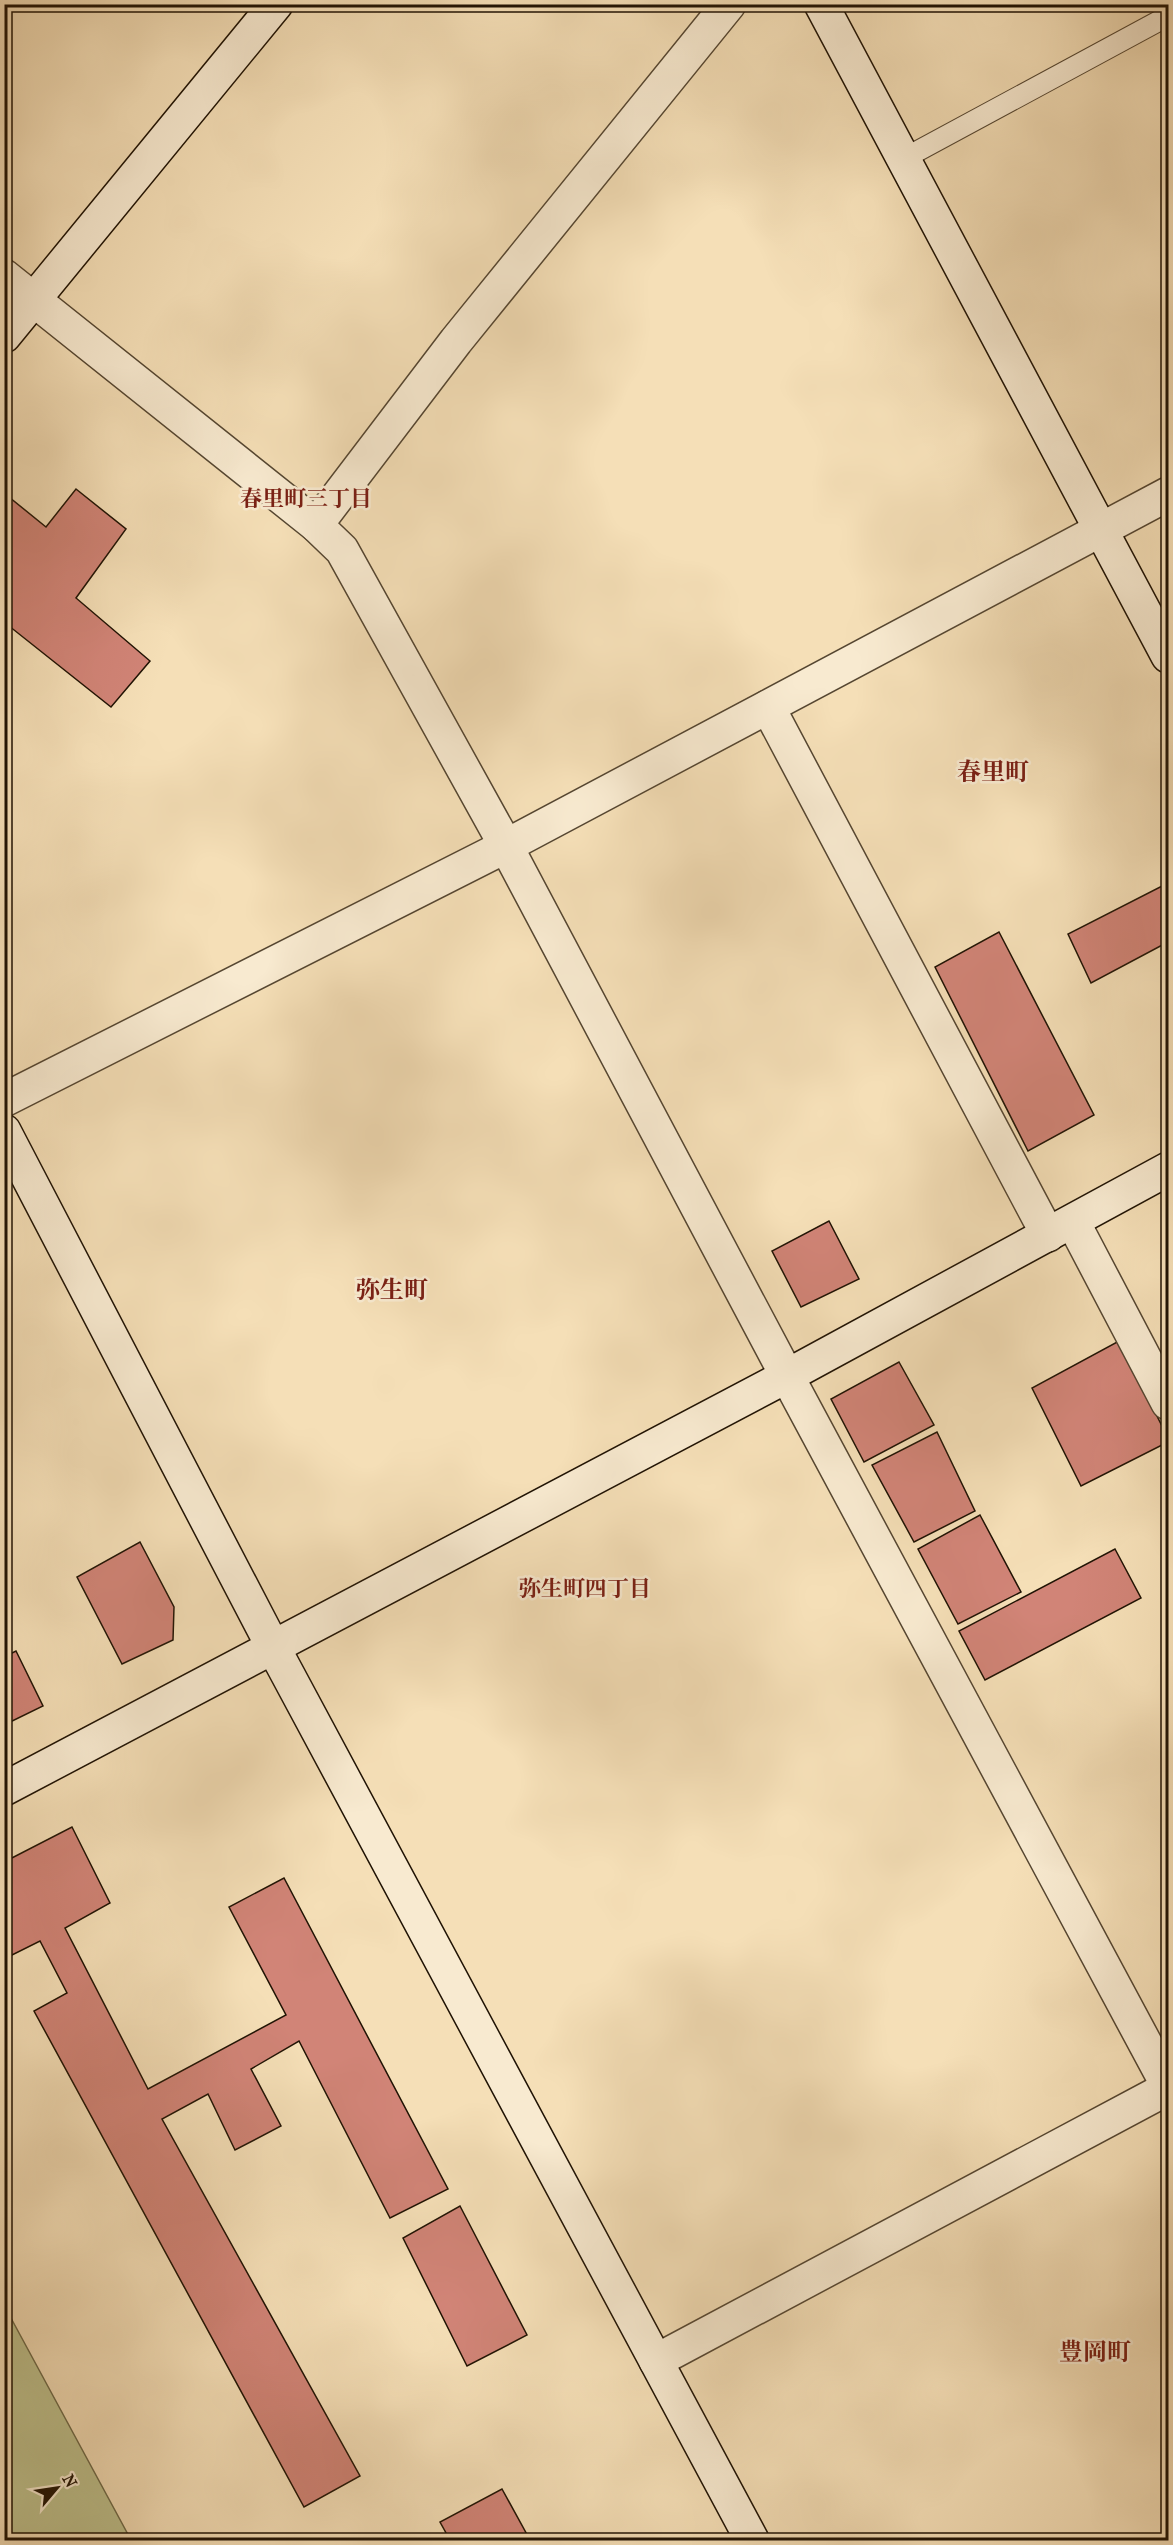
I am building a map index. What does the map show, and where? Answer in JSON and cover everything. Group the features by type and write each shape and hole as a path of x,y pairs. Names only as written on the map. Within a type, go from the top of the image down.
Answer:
{"street":[{"path":"4,336 276,4"},
{"path":"316,525 456,341 729,4"},
{"path":"821,4 1168,656"},
{"path":"4,276 316,525 342,550 506,846 1168,2087 656,2361"},
{"path":"4,1100 506,846 1168,494"},
{"path":"768,707 1061,1229 1168,1402"},
{"path":"4,1131 273,1647 752,2541"},
{"path":"4,1789 787,1376 1168,1169"}],"lane":[{"path":"903,159 1168,16"}],"green space":[{"path":"5,2307 131,2540 5,2540"}],"building":[{"path":"76,489 126,529 76,598 150,661 111,707 4,622 4,493 46,527"},
{"path":"1168,883 1168,942 1091,983 1068,934"},
{"path":"999,932 1094,1115 1028,1151 935,967"},
{"path":"829,1221 859,1279 801,1307 772,1251"},
{"path":"1119,1341 1168,1442 1081,1486 1032,1388"},
{"path":"899,1362 934,1425 864,1462 831,1399"},
{"path":"937,1432 975,1511 914,1542 872,1465"},
{"path":"980,1515 1021,1592 958,1624 918,1549"},
{"path":"140,1542 174,1607 173,1640 122,1664 77,1577"},
{"path":"1115,1549 1141,1598 985,1680 959,1631"},
{"path":"16,1651 43,1706 4,1725 4,1657"},
{"path":"72,1827 110,1903 65,1928 148,2089 286,2015 229,1907 284,1878 448,2189 390,2218 299,2041 251,2069 281,2126 235,2150 208,2094 162,2119 360,2476 304,2507 34,2011 67,1993 40,1941 4,1959 4,1862"},
{"path":"460,2206 527,2335 467,2366 403,2238"},
{"path":"502,2489 530,2540 450,2540 440,2522"}],"district":[{"name":"春里町三丁目","path":"306,499"},
{"name":"春里町","path":"993,772"},
{"name":"弥生町","path":"392,1290"},
{"name":"弥生町四丁目","path":"585,1589"},
{"name":"豊岡町","path":"1095,2352"}]}
